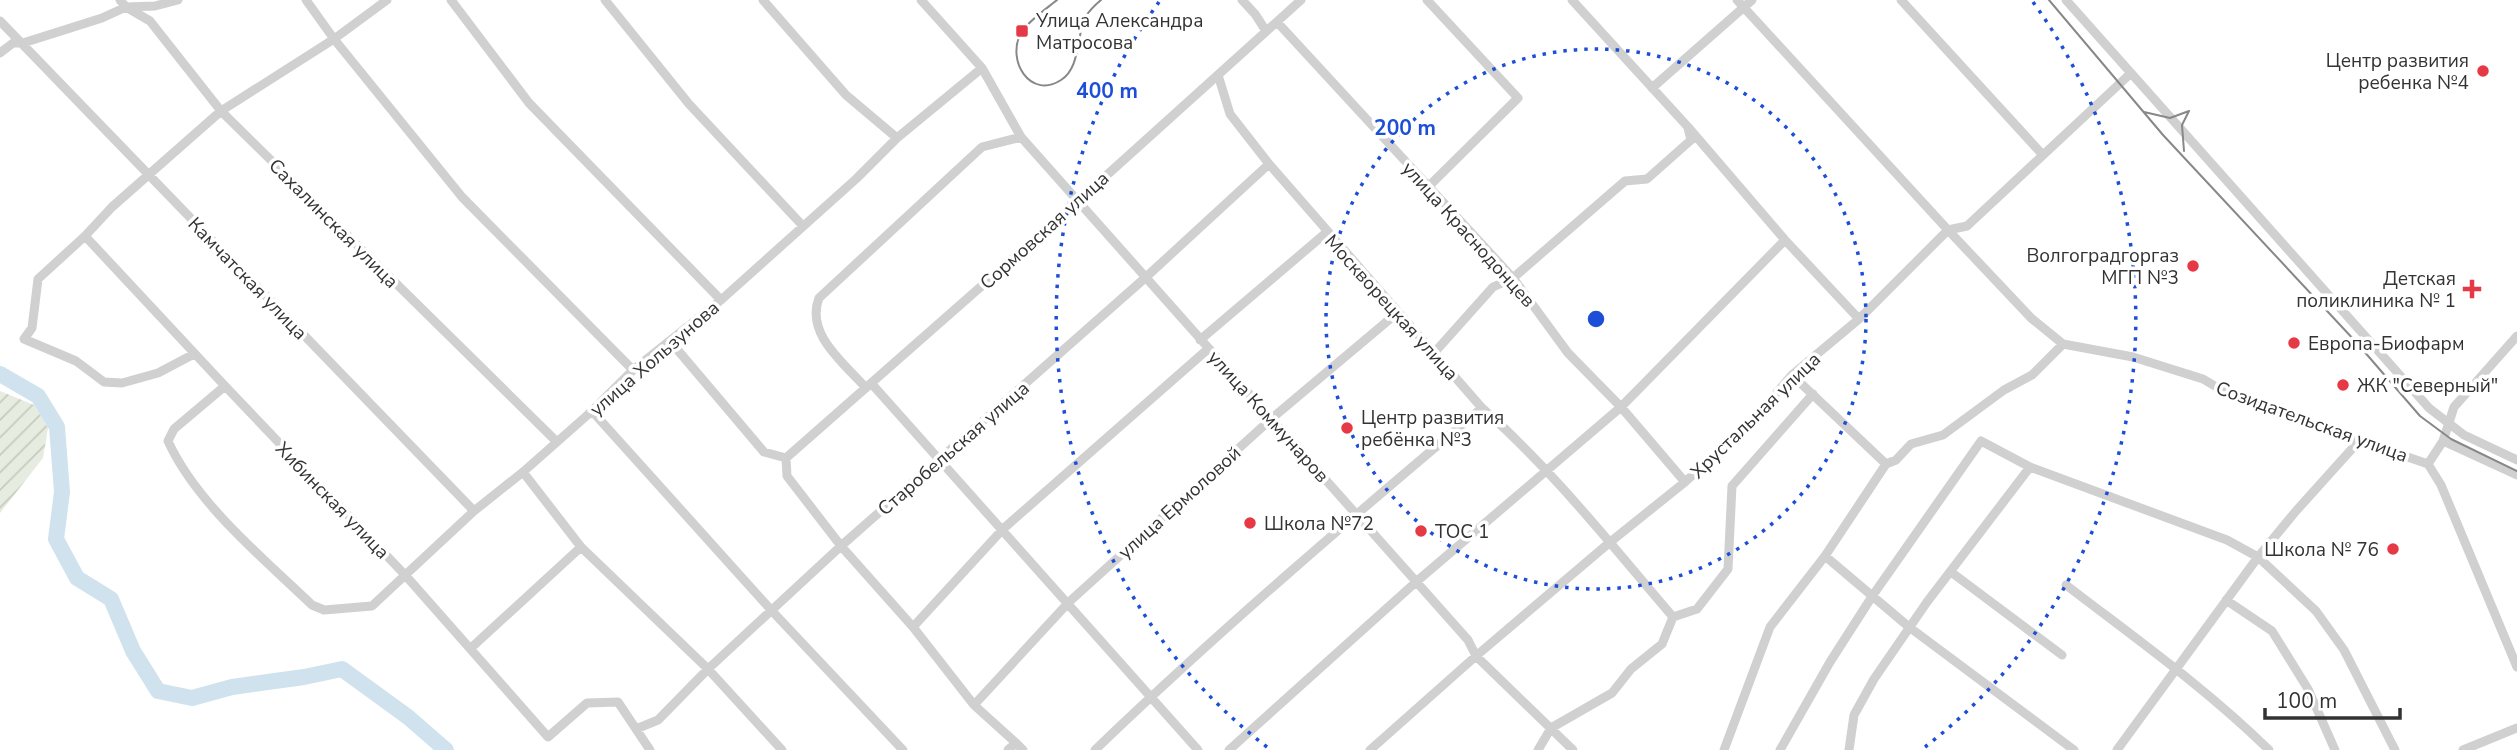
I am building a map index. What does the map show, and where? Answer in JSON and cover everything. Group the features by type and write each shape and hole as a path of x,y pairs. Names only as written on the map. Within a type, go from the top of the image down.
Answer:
{"street":[{"path":"0,53 13,43 23,43 102,18 123,3 155,6 178,0"},
{"path":"306,0 334,39 462,197 633,370"},
{"path":"194,354 158,373 122,383 104,382 76,361 24,339 32,328 38,279 112,207 221,111 334,39 387,0"},
{"path":"451,0 529,103 721,300"},
{"path":"605,0 689,104 802,225"},
{"path":"763,0 846,95 897,138"},
{"path":"921,0 982,68"},
{"path":"1242,0 1266,31"},
{"name":"Сормовская улица","path":"786,458 1301,0"},
{"path":"1427,0 1518,98 1428,187"},
{"path":"1573,0 1688,127 1785,240 1859,319"},
{"path":"1652,88 1740,4 1752,0"},
{"path":"1900,0 2042,155"},
{"path":"2066,0 2429,408 2464,435 2517,460"},
{"name":"Сахалинская улица","path":"123,3 150,21 221,111 556,441"},
{"path":"1724,750 1770,627 1825,556 1886,464 1896,460 1911,444 1943,435 2004,390 2032,375 2063,344 2031,318 1740,4"},
{"name":"Камчатская улица","path":"0,21 474,510"},
{"name":"улица Краснодонцев","path":"1277,22 1513,278 1568,353 1621,407 1685,481"},
{"name":"улица Хользунова","path":"225,386 174,429 168,441 174,453 216,512 312,605 324,610 372,606 474,510 523,472 592,411 633,370 721,300 856,179 897,138 982,68"},
{"name":"улица Коммунаров","path":"982,68 1021,136 1077,202 1468,640 1476,656 1573,750"},
{"name":"Хрустальная улица","path":"1370,750 1609,542 1685,481 1752,421 1793,375 1859,319 1948,230 1967,226 2130,74"},
{"name":"Москворецкая улица","path":"1218,75 1230,114 1269,164 1397,313 1482,408 1515,437 1547,471 1673,617"},
{"path":"1434,353 1493,287 1513,278 1625,181 1647,179 1691,140 1688,127"},
{"path":"1021,136 982,147 819,298 814,312 821,337 941,460 1198,750"},
{"name":"Старобельская улица","path":"636,729 658,720 708,669 841,546 1145,278 1269,164"},
{"path":"1200,340 1327,232"},
{"name":"Хибинская улица","path":"85,236 406,576 548,737 587,703 618,702 636,729"},
{"path":"1229,750 1416,582 1621,407 1785,240"},
{"name":"улица Ермоловой","path":"974,705 1069,602 1271,419 1397,313"},
{"path":"2428,464 2443,441 2454,407 2517,335"},
{"path":"670,341 764,452 786,458 787,476 841,546 913,627 974,705 1019,746 1008,750"},
{"name":"Созидательская улица","path":"2063,344 2133,357 2191,376 2225,392 2428,464 2441,485 2517,667"},
{"path":"913,627 1003,529 1208,349"},
{"path":"1793,375 1886,464"},
{"path":"1538,750 1551,728 1612,693 1631,669 1662,644 1673,617 1698,609 1728,569 1732,486 1814,394"},
{"path":"1095,750 1150,697 1356,514 1482,408"},
{"path":"592,411 772,611 904,750"},
{"path":"1780,750 1830,662 1873,595 1981,440 2030,467 2227,540 2258,557 2316,611 2344,650 2395,750"},
{"path":"2117,750 2258,557 2359,441"},
{"path":"2443,441 2517,475"},
{"path":"1849,750 1854,715 1909,627 2030,467"},
{"path":"523,472 581,547 708,669 782,750"},
{"path":"471,648 581,547"},
{"path":"1825,556 1909,627 2074,750"},
{"path":"1951,572 2062,655"},
{"path":"2066,585 2176,669 2246,727 2269,750"},
{"path":"2227,600 2272,631 2308,689 2336,750"},
{"path":"2463,750 2517,728"},
{"path":"636,729 650,750"}],"shaded area":[{"path":"0,391 34,405 48,428 43,458 0,513"}],"waterway":[{"path":"0,374 38,396 57,427 62,492 56,539 77,578 111,599 133,651 158,691 192,698 232,687 342,669 408,717 446,750"}],"tram line":[{"path":"1057,0 1028,24 1017,44 1019,65 1024,74 1040,85 1050,85 1067,75 1075,59 1086,16 1101,0"},
{"path":"2049,0 2163,135 2356,342 2420,416 2451,439 2517,471"},
{"path":"2144,112 2170,118 2189,111"},
{"path":"2184,151 2182,125 2189,111"}],"place":[{"name":"Улица Александра Матросова","path":"1022,31"},
{"name":"Центр развития ребенка №4","path":"2483,71"},
{"name":"Волгоградгоргаз МГП №3","path":"2193,266"},
{"name":"Детская поликлиника № 1","path":"2472,289"},
{"name":"Европа-Биофарм","path":"2294,343"},
{"name":"ЖК \"Северный\"","path":"2343,385"},
{"name":"Центр развития ребёнка №3","path":"1347,428"},
{"name":"Школа №72","path":"1250,523"},
{"name":"ТОС 1","path":"1421,531"},
{"name":"Школа № 76","path":"2393,549"}]}
